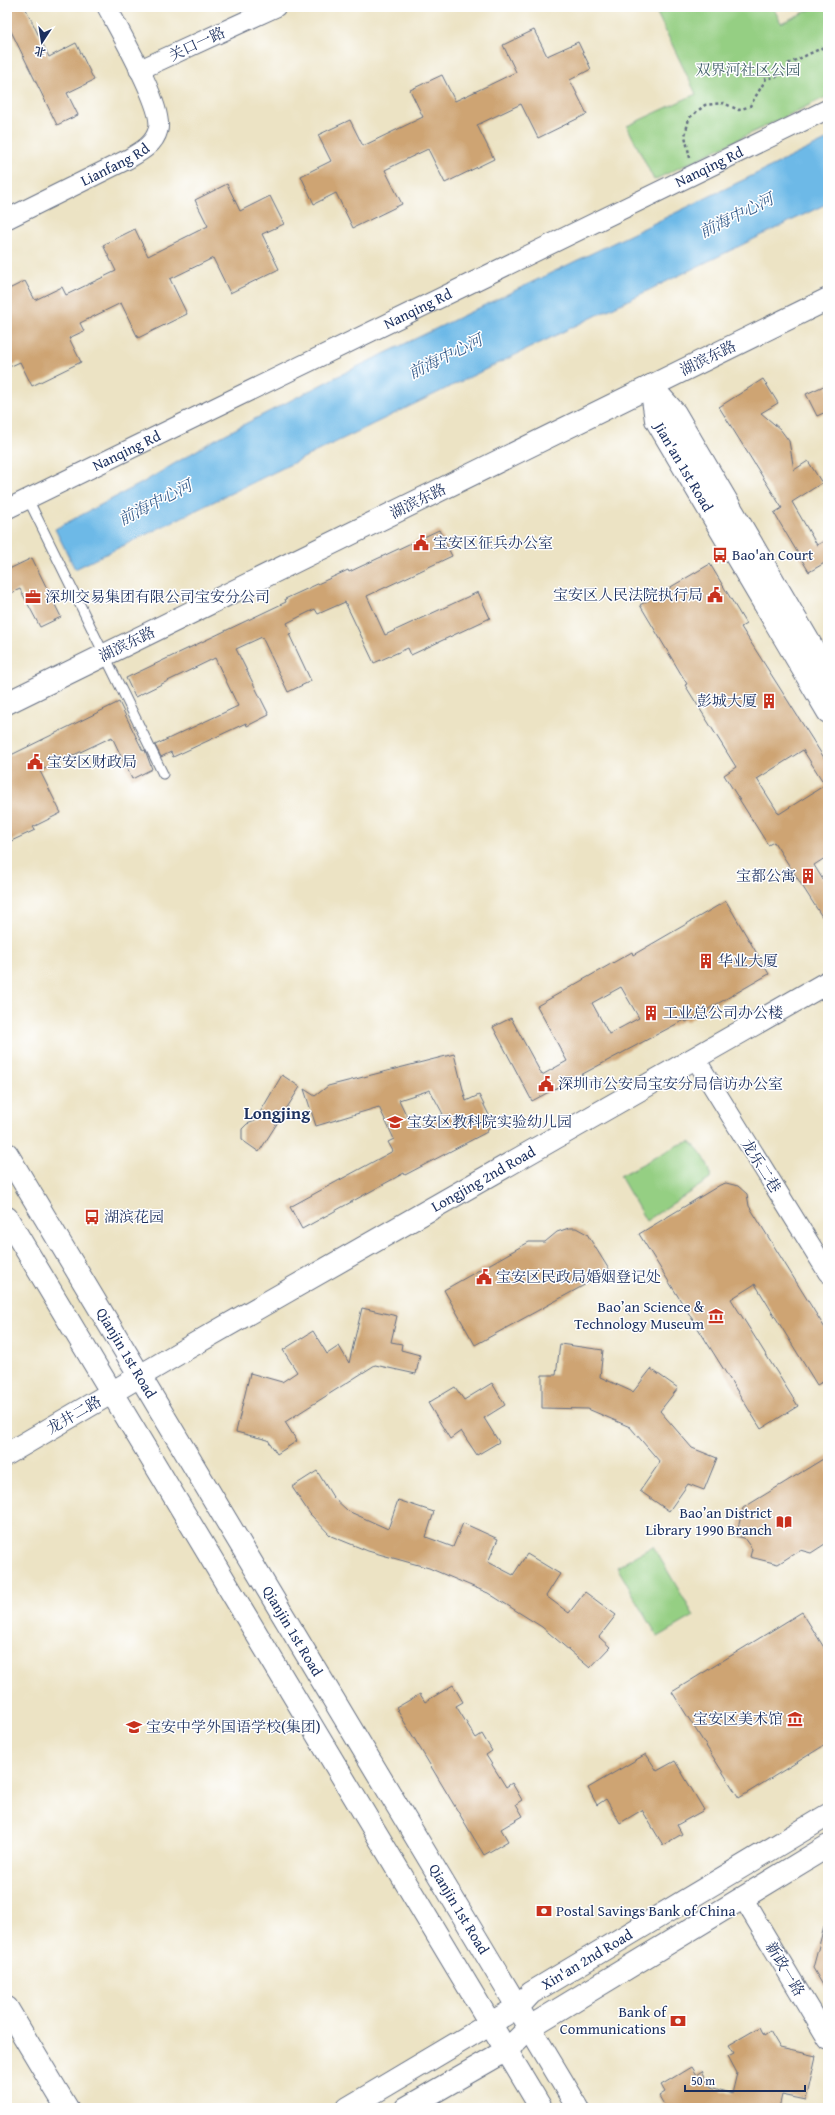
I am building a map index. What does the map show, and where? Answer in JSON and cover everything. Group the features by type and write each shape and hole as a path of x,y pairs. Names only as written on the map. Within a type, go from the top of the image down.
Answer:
{"main road":[{"name":"湖滨东路","path":"7,703 828,299"},
{"name":"Jian'an 1st Road","path":"651,386 675,413 828,674"},
{"name":"Jian'an 1st Road","path":"651,386 656,420 828,712"},
{"name":"Longjing 2nd Road","path":"141,1377 192,1345 828,982"},
{"name":"Qianjin 1st Road","path":"7,1154 578,2108"},
{"name":"Qianjin 1st Road","path":"7,1218 541,2108"},
{"name":"龙井二路","path":"7,1454 141,1377"},
{"name":"Xin'an 2nd Road","path":"348,2108 518,2007 531,1993 828,1815"},
{"name":"Xin'an 2nd Road","path":"406,2108 506,2050 530,2026 828,1846"},
{"path":"7,2008 67,2108"}],"street":[{"name":"Lianfang Rd","path":"7,219 128,159 149,145 158,130 159,120 139,70 107,7"},
{"name":"关口一路","path":"139,70 276,7"},
{"name":"Nanqing Rd","path":"7,509 828,109"},
{"name":"龙乐二巷","path":"695,1058 828,1274"},
{"name":"新政一路","path":"743,1898 828,2040"}],"lane":[{"path":"28,499 163,774"}],"path":[{"path":"788,64 828,45"},
{"path":"694,174 685,136 689,118 705,105 723,103 738,110 750,106 766,79 792,72"}],"green space":[{"name":"双界河社区公园","path":"654,7 773,7 781,23 816,7 828,7 828,96 654,180 627,126 696,94"},
{"path":"690,1142 694,1145 707,1164 710,1179 646,1221 620,1176 678,1145"},
{"path":"653,1546 694,1616 658,1637 617,1567"}],"water":[{"name":"前海中心河","path":"828,139 828,203 75,569 55,529 142,483 214,440 334,378"}],"building":[{"path":"7,7 25,7 49,57 76,43 94,80 67,93 78,115 57,125 7,23"},
{"path":"534,30 547,56 578,42 591,69 570,80 587,114 538,138 521,104 477,125 494,159 445,183 428,149 407,159 385,170 402,204 353,228 336,193 314,204 301,176 331,161 318,135 350,120 363,146 423,117 410,90 442,75 455,101 516,72 503,45"},
{"path":"227,184 240,211 270,196 284,224 262,234 279,269 230,293 213,258 170,279 187,314 138,338 121,303 80,323 84,331 69,338 81,362 32,386 20,362 7,368 7,290 25,281 35,300 62,287 66,295 116,271 103,245 135,229 148,256 208,226 195,200"},
{"path":"763,379 778,403 761,413 780,429 789,441 794,470 808,461 822,483 792,502 817,545 828,539 828,561 809,572 774,513 782,508 719,407"},
{"path":"828,384 828,411 817,416 806,394"},
{"path":"439,530 452,556 367,596 385,635 478,592 490,618 411,655 408,648 374,663 345,602 318,614 315,609 287,623 292,633 289,634 311,681 288,692 262,637 236,649 269,715 247,726 246,723 173,757 171,752 161,757 155,745 238,706 215,658 135,697 126,678 286,602 285,599 348,570 349,572"},
{"path":"32,558 61,617 40,627 20,589 7,595 7,570"},
{"path":"710,564 746,624 741,627 828,764 828,856 814,865 828,888 828,926 774,842 768,845 724,775 736,767 685,685 687,684 640,605","holes":["803,750 825,785 779,814 757,779"]},
{"name":"宝安区财政局","path":"119,702 143,751 145,750 152,769 132,779 112,737 40,771 61,813 33,827 35,830 7,843 7,757"},
{"path":"726,901 769,974 686,1022 684,1020 532,1101 493,1027 511,1018 542,1075 567,1061 537,1006 632,952 633,955","holes":["621,987 639,1018 609,1034 592,1003"]},
{"path":"454,1054 466,1101 479,1095 492,1121 487,1132 405,1175 404,1173 302,1229 290,1207 393,1151 388,1142 394,1139 379,1107 316,1126 304,1089 315,1096 328,1086","holes":["430,1090 443,1114 413,1129 399,1100"]},
{"path":"282,1075 300,1087 259,1152 242,1140 242,1129 247,1124 255,1121"},
{"name":"Bao’an Science & Technology Museum","path":"726,1183 738,1186 747,1194 749,1206 828,1333 828,1379 817,1385 755,1284 731,1299 798,1406 761,1429 639,1234 720,1185"},
{"path":"569,1228 576,1228 587,1234 610,1271 475,1345 444,1290 529,1242 545,1242 557,1232"},
{"path":"362,1308 397,1316 391,1342 402,1344 401,1350 420,1355 416,1374 375,1365 285,1422 297,1441 277,1454 268,1440 236,1432 250,1373 282,1382 297,1372 283,1350 313,1331 327,1354 339,1346 349,1363"},
{"path":"560,1344 603,1350 600,1377 633,1392 651,1369 678,1388 660,1411 692,1448 717,1458 704,1490 688,1484 669,1511 640,1491 660,1462 630,1427 588,1409 542,1408 542,1375 556,1375"},
{"path":"492,1383 505,1405 484,1418 499,1442 477,1455 461,1431 450,1439 428,1403 455,1387 464,1400"},
{"name":"Bao’an District Library 1990 Branch","path":"828,1456 828,1542 811,1553 800,1550 778,1564 750,1557 752,1549 744,1538 736,1536 743,1508"},
{"path":"317,1471 333,1497 348,1511 388,1529 398,1500 434,1512 426,1537 453,1547 463,1523 498,1539 488,1562 513,1575 527,1554 560,1574 546,1596 569,1613 585,1592 616,1615 599,1637 610,1647 590,1668 542,1627 488,1593 429,1568 368,1551 331,1536 310,1514 292,1487"},
{"path":"802,1612 828,1654 828,1743 739,1798 672,1692"},
{"path":"453,1685 463,1702 456,1706 476,1738 482,1734 492,1751 486,1755 506,1787 512,1783 522,1800 516,1804 523,1816 501,1829 508,1841 484,1855 396,1708 420,1694 425,1702"},
{"path":"646,1754 657,1771 675,1761 704,1810 677,1825 682,1834 663,1845 642,1810 620,1823 606,1799 597,1805 588,1788"},
{"path":"824,1927 828,1927 828,1994 813,1968"},
{"path":"760,2027 764,2035 770,2031 780,2048 816,2056 806,2100 782,2095 779,2108 666,2108 659,2096 665,2092 661,2085 691,2067 696,2075 702,2071 711,2087 732,2094 737,2073 728,2056 734,2053 729,2045"}],"place":[{"name":"宝安区征兵办公室","path":"421,543"},
{"name":"Bao'an Court","path":"720,555"},
{"name":"宝安区人民法院执行局","path":"715,595"},
{"name":"深圳交易集团有限公司宝安分公司","path":"33,597"},
{"name":"彭城大厦","path":"769,701"},
{"name":"宝安区财政局","path":"35,762"},
{"name":"宝都公寓","path":"808,876"},
{"name":"华业大厦","path":"706,961"},
{"name":"工业总公司办公楼","path":"651,1013"},
{"name":"深圳市公安局宝安分局信访办公室","path":"546,1084"},
{"name":"宝安区教科院实验幼儿园","path":"395,1122"},
{"name":"湖滨花园","path":"92,1217"},
{"name":"宝安区民政局婚姻登记处","path":"484,1277"},
{"name":"Bao’an Science & Technology Museum","path":"716,1316"},
{"name":"Bao’an District Library 1990 Branch","path":"784,1522"},
{"name":"宝安区美术馆","path":"795,1719"},
{"name":"宝安中学外国语学校(集团)","path":"134,1727"},
{"name":"Postal Savings Bank of China","path":"544,1911"},
{"name":"Bank of Communications","path":"678,2021"}],"district":[{"name":"Longjing","path":"277,1113"}]}
